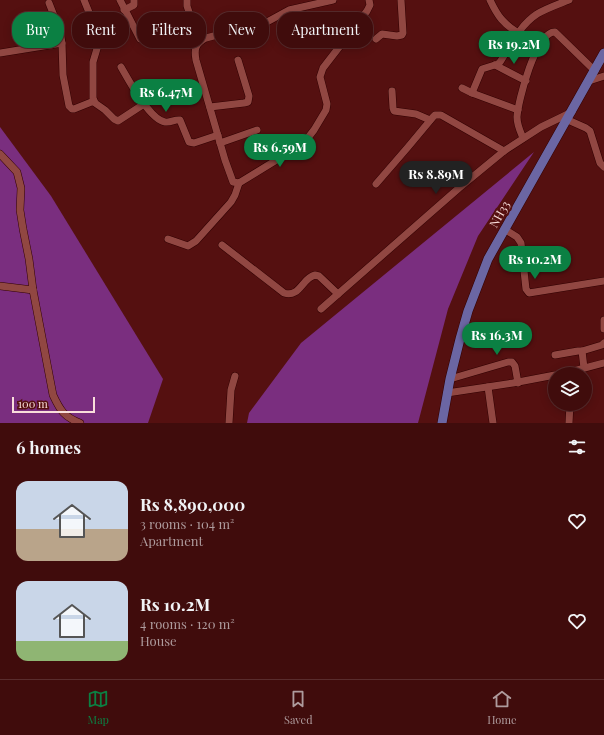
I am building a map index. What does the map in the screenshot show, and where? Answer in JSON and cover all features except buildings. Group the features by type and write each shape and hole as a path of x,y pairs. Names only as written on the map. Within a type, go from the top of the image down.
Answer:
{"main road":[{"name":"NH33","path":"442,423 450,379 460,339 470,304 488,259 604,54"}],"street":[{"path":"120,0 137,34"},
{"path":"124,10 133,7 134,0"},
{"path":"186,0 190,12"},
{"path":"206,38 267,22 289,10 333,0"},
{"path":"168,239 188,246 196,241 232,202 239,183 296,148 307,139 326,110 327,104 320,83 320,73 366,11 370,5 369,0"},
{"path":"376,39 382,34 397,36 403,33 401,0"},
{"path":"490,0 503,23 518,33"},
{"path":"472,93 482,69 500,62 525,24 537,14 570,0"},
{"path":"88,2 99,42 93,62 94,101 118,121 144,104"},
{"path":"49,3 53,12"},
{"path":"523,138 517,123 518,110 526,80 538,47 544,37 552,32 557,34 594,71"},
{"path":"0,53 31,48"},
{"path":"62,48 63,75 69,106 74,109 94,101"},
{"path":"195,48 194,51 196,60 220,143 232,179 236,183 239,183"},
{"path":"210,107 248,102 249,96 238,60"},
{"path":"494,65 526,80"},
{"path":"121,67 144,104 153,115 166,123 180,120 188,140 191,143 218,135"},
{"path":"589,81 604,76"},
{"path":"462,88 518,110"},
{"path":"392,91 394,111 416,114 430,120"},
{"path":"376,184 435,115 441,114 504,151"},
{"path":"321,309 459,188 504,151 541,127 570,116 590,131 600,163 604,166"},
{"path":"220,143 257,130"},
{"path":"0,154 17,172 21,188 20,210 33,290 53,395 64,414 71,420 80,423"},
{"path":"504,229 517,236 521,243 526,289 528,293 604,281"},
{"path":"222,245 284,293 288,294 296,292 309,279 316,275 319,276 338,294"},
{"path":"0,286 33,290"},
{"path":"604,320 604,329"},
{"path":"556,355 578,350 582,351 604,343"},
{"path":"582,351 584,367"},
{"path":"450,379 512,362 515,366 518,382"},
{"path":"588,367 604,363"},
{"path":"229,423 231,390 234,376"},
{"path":"447,393 548,376"},
{"path":"488,387 493,423"},
{"path":"569,423 570,411"}],"shaded area":[{"path":"0,127 51,196 163,379 148,423 0,423"},
{"path":"534,152 478,236 448,309 418,423 247,423 249,413 301,343"}]}
